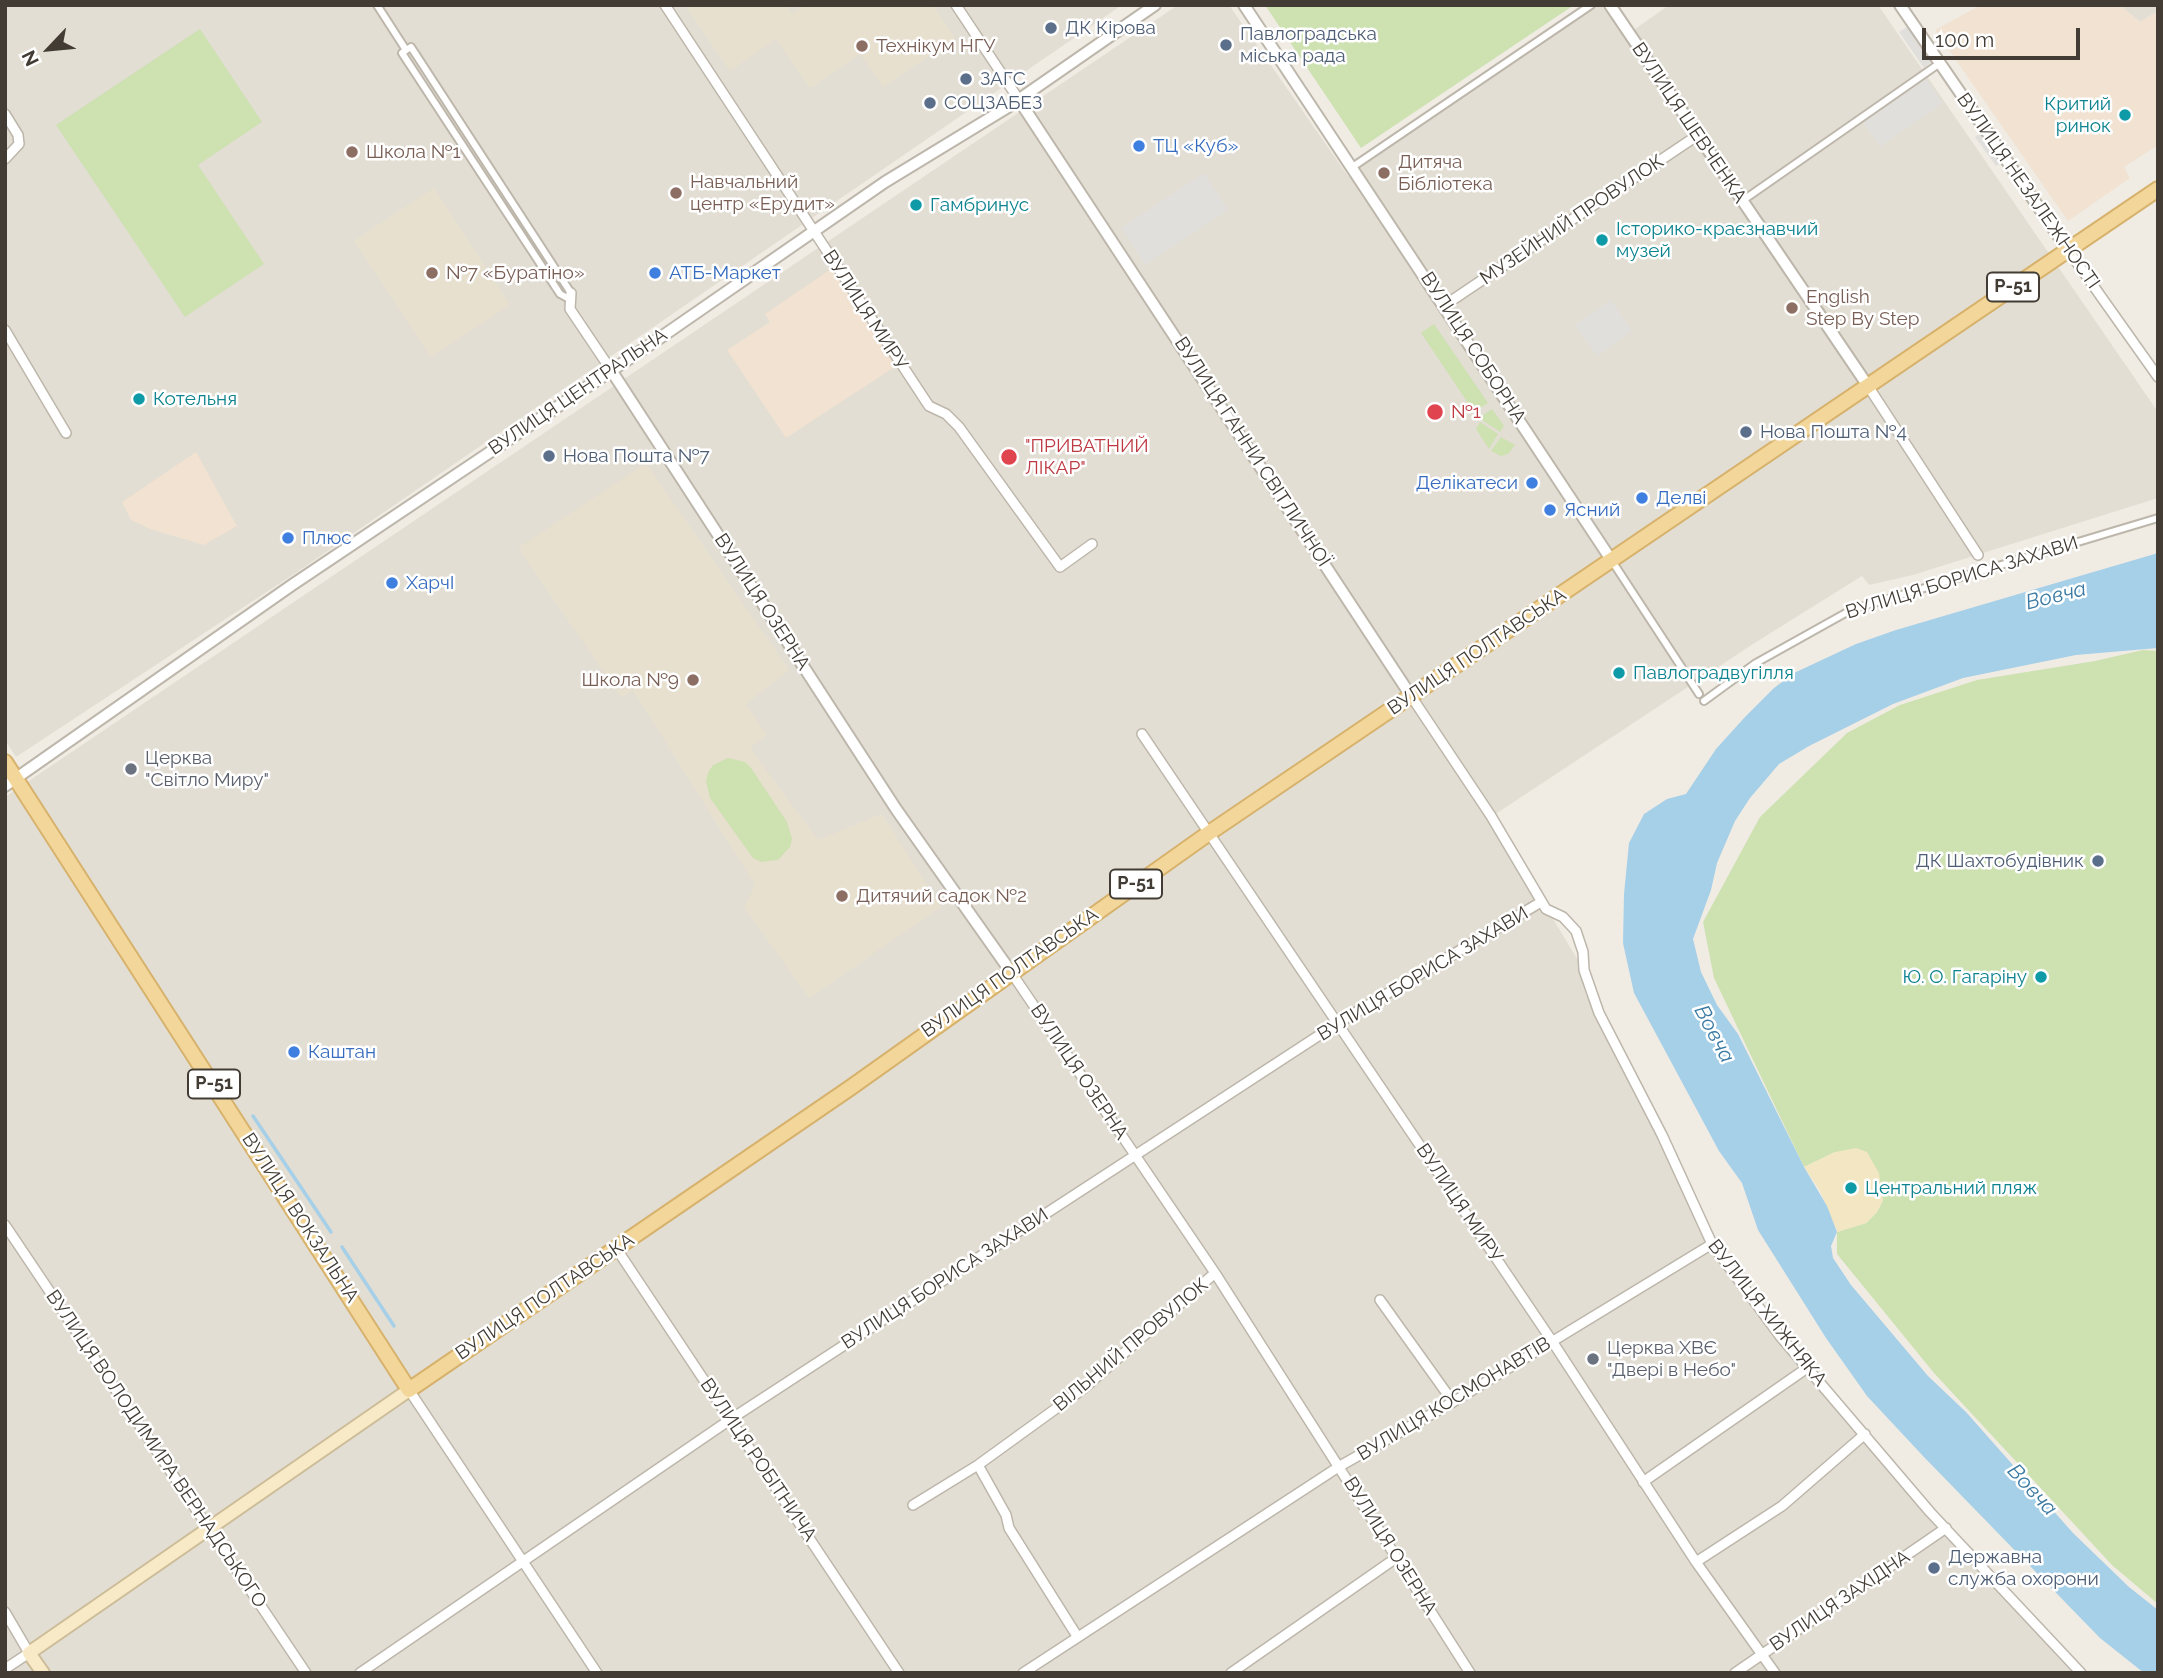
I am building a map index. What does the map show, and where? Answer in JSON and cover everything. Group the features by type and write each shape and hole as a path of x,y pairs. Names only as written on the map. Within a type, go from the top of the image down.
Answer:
{"main road":[{"name":"ВУЛИЦЯ ПОЛТАВСЬКА","path":"29,1653 850,1088 1209,833 2158,189"},
{"name":"ВУЛИЦЯ ВОКЗАЛЬНА","path":"5,762 11,783 409,1390"},
{"path":"29,1653 43,1673"}],"street":[{"name":"ВУЛИЦЯ ОЗЕРНА","path":"377,5 406,50"},
{"name":"ВУЛИЦЯ МИРУ","path":"665,5 929,406 946,414 959,427 1060,567 1092,544"},
{"name":"ВУЛИЦЯ ГАННИ СВІТЛИЧНОЇ","path":"956,5 1491,817 1541,902"},
{"name":"ВУЛИЦЯ ЦЕНТРАЛЬНА","path":"11,783 292,585 885,182 1019,100 1155,5"},
{"name":"ВУЛИЦЯ СОБОРНА","path":"1244,5 1354,166 1699,694"},
{"path":"1354,166 1591,5"},
{"name":"ВУЛИЦЯ ШЕВЧЕНКА","path":"1610,5 1868,386 1978,555"},
{"name":"ВУЛИЦЯ НЕЗАЛЕЖНОСТІ","path":"1900,5 2158,377"},
{"name":"ВУЛИЦЯ ОЗЕРНА","path":"570,296 560,294 402,53 406,50 411,47 570,296 570,309 896,809 1011,972 1215,1273 1470,1673"},
{"path":"1742,201 1940,63"},
{"path":"5,114 18,135 19,145 5,159"},
{"name":"МУЗЕЙНИЙ ПРОВУЛОК","path":"1445,305 1698,135"},
{"path":"5,330 66,433"},
{"name":"ВУЛИЦЯ БОРИСА ЗАХАВИ","path":"1704,701 1756,663 1852,610 2158,518"},
{"name":"ВУЛИЦЯ МИРУ","path":"1142,734 1552,1341 1696,1562 1775,1673"},
{"name":"ВУЛИЦЯ БОРИСА ЗАХАВИ","path":"360,1673 731,1419 1338,1023 1541,902"},
{"name":"ВУЛИЦЯ ХИЖНЯКА","path":"1541,902 1546,909 1563,916 1576,931 1583,952 1584,970 1599,1013 1662,1135 1712,1244 1807,1368 1946,1528 2081,1673"},
{"name":"ВУЛИЦЯ ВОЛОДИМИРА ВЕРНАДСЬКОГО","path":"5,1225 306,1673"},
{"name":"ВУЛИЦЯ КОСМОНАВТІВ","path":"1023,1673 1340,1466 1453,1402 1712,1244"},
{"name":"ВУЛИЦЯ РОБІТНИЧА","path":"616,1248 899,1673"},
{"name":"ВІЛЬНИЙ ПРОВУЛОК","path":"913,1505 978,1465 1083,1390 1215,1273"},
{"path":"1380,1300 1453,1402"},
{"path":"1643,1482 1807,1368"},
{"name":"ВУЛИЦЯ ВОКЗАЛЬНА","path":"409,1390 597,1673"},
{"path":"1696,1562 1783,1506 1865,1434"},
{"path":"978,1465 1006,1515 1009,1528 1077,1636"},
{"name":"ВУЛИЦЯ ЗАХІДНА","path":"1735,1673 1946,1528"},
{"path":"1231,1673 1247,1668 1396,1558"},
{"path":"5,1612 29,1653"},
{"name":"ВУЛИЦЯ ПОЛТАВСЬКА","path":"5,1668 29,1653"}],"shaded area":[{"path":"5,5 1122,5 297,572 16,757 5,740"},
{"name":"Технікум НГУ","path":"685,5 786,5 792,14 804,5 932,5 955,38 883,87 860,54 810,88 776,39 730,71"},
{"path":"1178,5 1229,5 1348,176 1595,5 1601,5 1624,37 1669,5 1878,5 2158,412 2158,498 1913,575 1869,585 1862,576 1753,644 1491,817 1584,970 1618,1056 1712,1244 1807,1368 2081,1673 5,1673 5,797"},
{"path":"1981,5 2120,5 2140,22 2158,11 2158,145 2124,167 2130,178 2068,221 1935,30"},
{"path":"2120,5 2158,5 2158,11 2140,22"},
{"path":"1907,27 1931,62 1924,68 1899,32"},
{"path":"1926,79 1943,103 1880,147 1863,123"},
{"path":"1981,133 2002,162 1996,166 1975,137"},
{"path":"1204,173 1228,210 1145,265 1121,228"},
{"name":"№7 «Буратіно»","path":"434,188 510,305 431,357 354,241"},
{"path":"834,267 899,364 786,438 727,350 770,322 765,314"},
{"path":"1611,300 1632,331 1597,356 1575,325"},
{"path":"196,452 237,526 204,545 150,529 131,520 122,502"},
{"name":"Школа №9","path":"646,463 789,670 746,704 767,735 750,748 818,840 882,814 941,907 809,998 744,907 755,885 633,690 621,697 518,548"}],"green space":[{"path":"1265,5 1574,5 1361,148"},
{"path":"200,29 262,122 198,165 264,264 185,317 56,125"},
{"path":"1434,324 1488,403 1474,412 1421,333"},
{"path":"1492,409 1504,426 1500,432 1479,418"},
{"path":"1480,422 1498,434 1489,449 1476,429"},
{"path":"1501,437 1515,445 1508,454 1501,456 1491,451"},
{"path":"2143,650 2158,651 2158,1604 2112,1565 1934,1373 1837,1254 1837,1232 1866,1223 1877,1212 1883,1200 1835,1152 1804,1167 1714,978 1703,922 1760,817 1847,733 1900,705 1977,680 2095,661"},
{"path":"728,758 745,762 751,768 787,822 792,839 790,847 778,860 761,862 753,858 710,798 706,781 708,773 713,765"}],"sand":[{"name":"Центральний пляж","path":"1856,1148 1867,1152 1879,1173 1883,1200 1877,1212 1866,1223 1837,1232 1820,1191 1804,1167 1835,1152"}],"water":[{"name":"Вовча","path":"2158,553 2158,648 2076,655 1963,678 1893,704 1779,764 1750,798 1735,821 1717,863 1711,890 1693,939 1701,972 1717,1005 1738,1034 1804,1167 1827,1206 1837,1232 1831,1246 1833,1258 1851,1285 1928,1376 1966,1412 2073,1533 2129,1587 2158,1610 2158,1673 2144,1673 2100,1638 1867,1396 1826,1338 1758,1230 1742,1183 1719,1151 1634,993 1623,943 1629,843 1644,814 1667,799 1686,794 1716,749 1774,688 1794,673 1856,644 1896,630"}],"waterway":[{"path":"253,1116 331,1232"},
{"path":"342,1247 394,1326"}],"place":[{"name":"ДК Кірова","path":"1051,28"},
{"name":"Павлоградська міська рада","path":"1226,45"},
{"name":"Технікум НГУ","path":"862,46"},
{"name":"ЗАГС","path":"966,79"},
{"name":"СОЦЗАБЕЗ","path":"930,103"},
{"name":"Критий ринок","path":"2125,115"},
{"name":"ТЦ «Куб»","path":"1139,146"},
{"name":"Школа №1","path":"352,152"},
{"name":"Дитяча Бiблiотека","path":"1384,173"},
{"name":"Навчальний центр «Ерудит»","path":"676,193"},
{"name":"Гамбринус","path":"916,205"},
{"name":"Історико-краєзнавчий музей","path":"1602,240"},
{"name":"№7 «Буратіно»","path":"432,273"},
{"name":"АТБ-Маркет","path":"655,273"},
{"name":"English Step By Step","path":"1792,308"},
{"name":"Котельня","path":"139,399"},
{"name":"№1","path":"1435,412"},
{"name":"Нова Пошта №4","path":"1746,432"},
{"name":"Нова Пошта №7","path":"549,456"},
{"name":"\"ПРИВАТНИЙ ЛІКАР\"","path":"1009,457"},
{"name":"Делiкатеси","path":"1532,483"},
{"name":"Делві","path":"1642,498"},
{"name":"Ясний","path":"1550,510"},
{"name":"Плюс","path":"288,538"},
{"name":"ХарчI","path":"392,583"},
{"name":"Павлоградвугілля","path":"1619,673"},
{"name":"Школа №9","path":"693,680"},
{"name":"Церква \"Світло Миру\"","path":"131,769"},
{"name":"ДК Шахтобудівник","path":"2098,861"},
{"name":"Дитячий садок №2","path":"842,896"},
{"name":"Ю. О. Гагаріну","path":"2041,977"},
{"name":"Каштан","path":"294,1052"},
{"name":"Центральний пляж","path":"1851,1188"},
{"name":"Церква ХВЄ \"Двері в Небо\"","path":"1593,1359"},
{"name":"Державна служба охорони","path":"1934,1568"}]}
